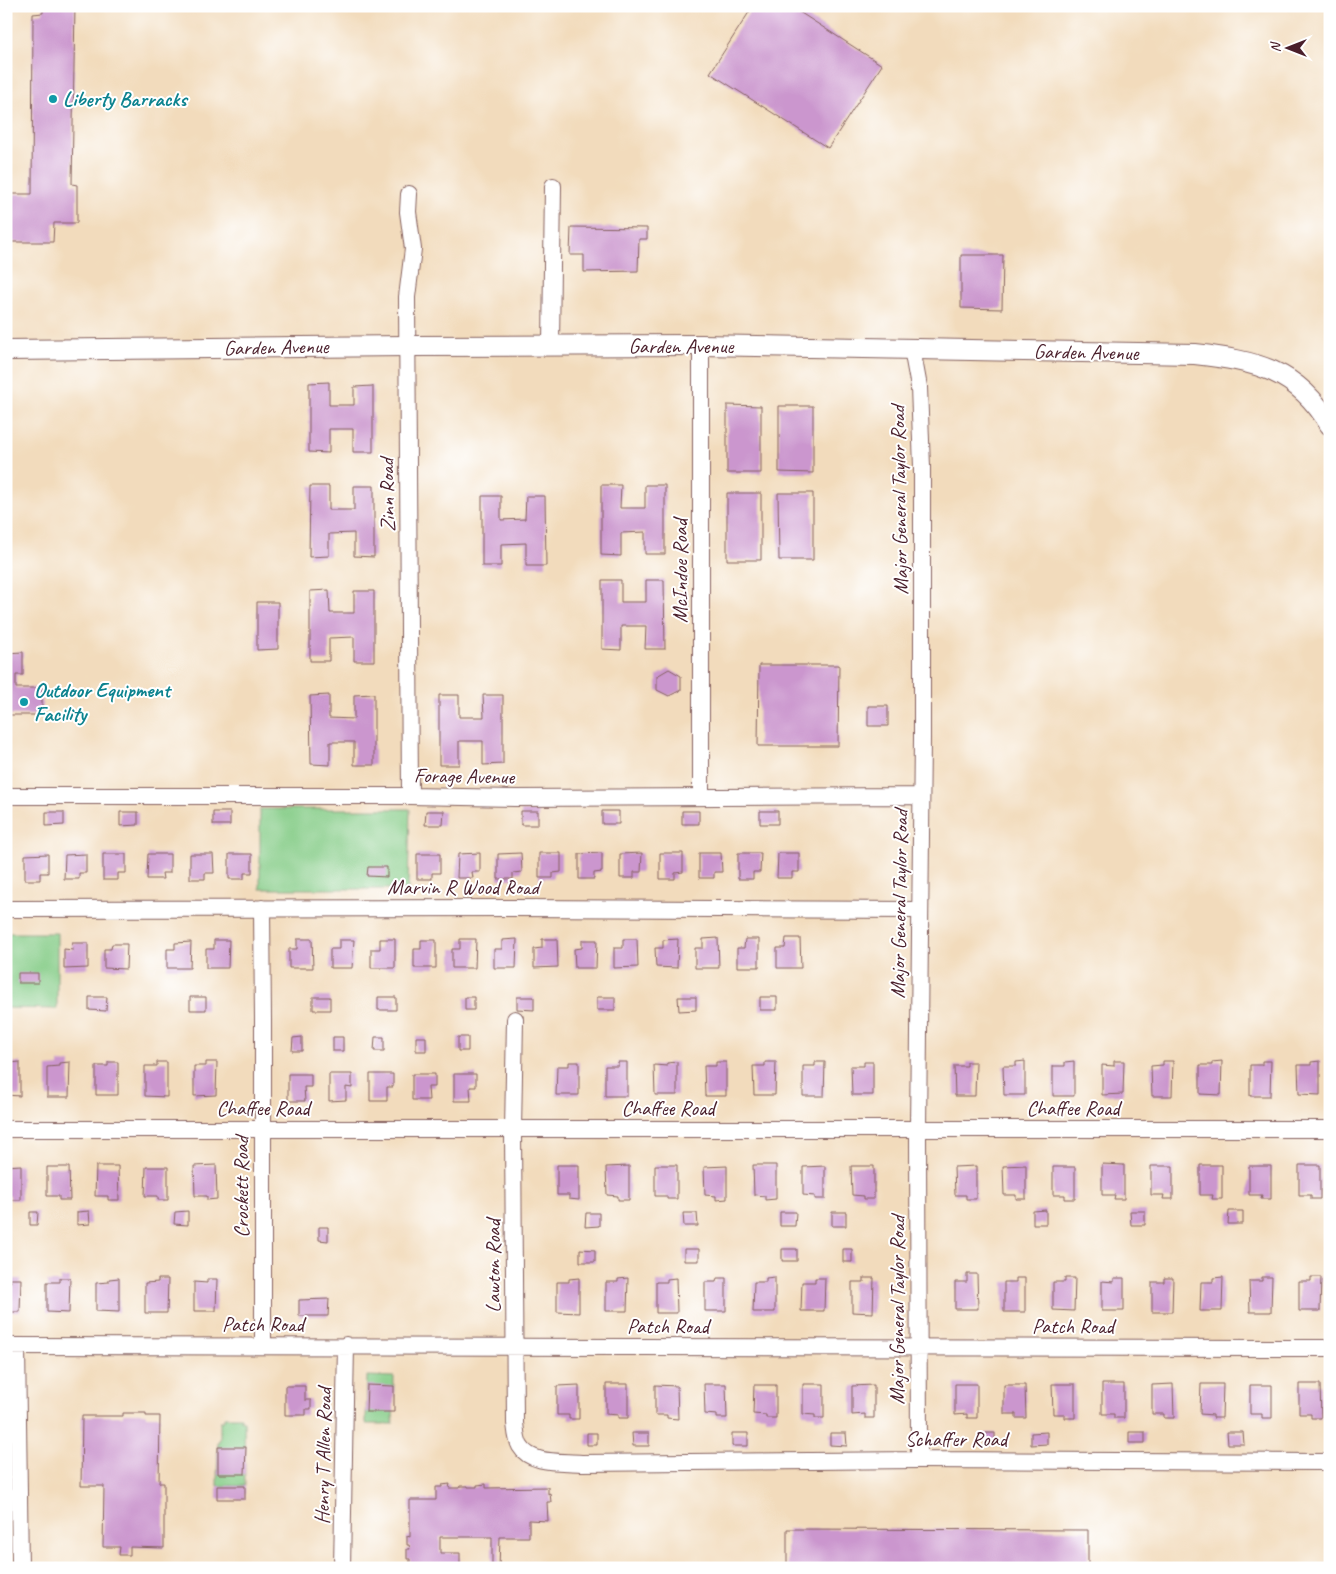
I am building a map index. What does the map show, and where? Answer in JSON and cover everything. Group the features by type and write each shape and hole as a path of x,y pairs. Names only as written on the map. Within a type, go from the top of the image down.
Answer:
{"street":[{"path":"551,345 553,186"},
{"name":"Zinn Road","path":"409,194 408,212 413,249 407,297 410,796"},
{"name":"Garden Avenue","path":"6,350 701,345 1195,354 1236,359 1263,367 1284,377 1296,385 1321,410 1330,425"},
{"name":"McIndoe Road","path":"701,345 701,797"},
{"name":"Major General Taylor Road","path":"912,350 919,386 922,467 918,1130 919,1460"},
{"name":"Forage Avenue","path":"6,796 410,796 515,798 921,796"},
{"name":"Crockett Road","path":"262,908 263,1346"},
{"name":"Marvin R Wood Road","path":"6,909 919,910"},
{"name":"Lawton Road","path":"515,1019 515,1423 520,1447 530,1456 541,1460 581,1463"},
{"name":"Chaffee Road","path":"6,1129 1330,1129"},
{"path":"12,1346 13,1530 20,1568"},
{"name":"Patch Road","path":"12,1346 1330,1348"},
{"name":"Henry T Allen Road","path":"342,1568 346,1346"},
{"name":"Schaffer Road","path":"581,1463 919,1460 1330,1462"}],"green space":[{"path":"260,809 410,809 408,889 260,889"},
{"path":"6,933 57,933 57,1009 6,1008"},
{"path":"367,1376 394,1377 393,1424 366,1424"},
{"path":"224,1417 241,1417 241,1421 244,1421 245,1486 217,1486 220,1421 224,1421"}],"building":[{"name":"Liberty Barracks","path":"43,6 75,6 72,184 77,185 77,223 54,223 53,242 6,242 6,194 32,194 33,14 43,13"},
{"path":"753,6 790,6 882,65 828,148 710,73"},
{"path":"571,227 647,228 647,239 639,239 638,271 584,272 584,255 570,255"},
{"path":"961,255 1003,255 1002,309 961,308"},
{"path":"329,382 329,405 354,405 354,387 373,386 373,452 353,452 353,429 329,429 329,453 309,452 309,383"},
{"path":"727,405 761,406 761,473 727,473"},
{"path":"779,406 813,406 813,473 779,472"},
{"path":"601,485 621,485 620,508 645,508 645,485 665,485 665,554 645,554 645,532 621,533 621,556 601,555"},
{"path":"310,486 329,486 329,510 354,510 354,486 374,486 374,557 354,556 354,533 329,534 329,556 309,557"},
{"path":"727,493 761,493 761,560 727,560"},
{"path":"778,493 813,493 813,560 779,560"},
{"path":"482,496 501,496 501,520 525,519 526,496 545,496 546,566 526,566 526,543 501,544 501,566 482,566"},
{"path":"602,580 621,580 621,602 646,602 646,580 664,580 665,649 645,649 646,626 621,626 621,650 602,649"},
{"path":"329,590 330,613 354,613 354,591 374,591 374,661 354,661 354,637 329,638 329,661 310,661 310,591"},
{"path":"257,602 278,602 278,649 257,650"},
{"name":"Outdoor Equipment Facility","path":"23,652 23,675 16,675 16,688 42,688 42,715 6,715 6,653"},
{"path":"759,665 839,665 838,746 758,746"},
{"path":"669,669 681,676 681,690 669,696 657,690 657,676"},
{"path":"374,694 374,765 354,765 354,742 330,742 330,765 311,764 310,696 329,695 329,718 354,719 354,695"},
{"path":"439,695 459,695 459,717 484,717 483,695 503,695 503,764 483,765 483,741 459,741 459,765 439,765"},
{"path":"868,706 888,706 888,726 868,726"},
{"path":"426,811 444,811 443,825 425,825"},
{"path":"521,811 538,811 538,825 521,825"},
{"path":"602,811 619,811 619,824 602,824"},
{"path":"682,811 699,811 699,824 682,824"},
{"path":"760,811 778,811 778,824 760,824"},
{"path":"46,812 64,812 64,825 46,826"},
{"path":"120,812 138,812 138,825 120,826"},
{"path":"213,812 230,812 230,825 213,825"},
{"path":"480,853 480,872 472,872 473,878 457,878 458,854"},
{"path":"521,853 522,872 513,873 513,879 498,879 498,854"},
{"path":"539,853 561,853 561,872 553,873 553,878 539,878"},
{"path":"602,853 602,872 594,873 594,879 579,879 579,854"},
{"path":"642,853 641,872 634,872 634,878 620,878 620,854"},
{"path":"660,853 683,853 683,872 675,873 675,879 660,879"},
{"path":"699,853 721,853 722,872 714,872 714,878 699,878"},
{"path":"738,853 761,853 760,872 753,872 753,879 738,879"},
{"path":"778,853 799,853 799,872 792,872 792,878 777,878"},
{"path":"48,854 48,873 40,873 40,880 25,880 25,855"},
{"path":"86,854 86,873 79,873 79,879 64,879 65,855"},
{"path":"103,854 126,854 126,873 118,873 118,880 103,880"},
{"path":"148,854 170,854 170,873 162,873 163,879 147,879"},
{"path":"190,854 213,854 214,873 205,873 205,879 190,879"},
{"path":"229,854 252,854 252,873 244,873 244,879 229,879"},
{"path":"417,854 440,854 440,873 432,873 432,879 417,879"},
{"path":"368,867 387,867 387,877 367,876"},
{"path":"718,938 719,968 695,968 695,948 703,948 703,939"},
{"path":"786,938 800,938 801,968 777,968 777,948 785,948"},
{"path":"297,939 312,939 313,968 289,968 289,949 297,949"},
{"path":"380,939 395,939 395,968 371,968 371,949 380,949"},
{"path":"460,939 476,939 475,968 452,968 452,949 460,949"},
{"path":"517,939 516,968 494,968 494,949 502,949 502,940"},
{"path":"542,939 557,939 558,967 534,968 534,949 542,948"},
{"path":"623,939 637,939 638,967 614,968 614,948 623,948"},
{"path":"678,939 677,968 656,967 655,948 663,948 663,940"},
{"path":"745,939 759,939 759,967 737,967 737,948 744,948"},
{"path":"214,940 229,940 228,968 206,968 206,949 214,949"},
{"path":"339,940 354,940 352,968 330,968 330,949 339,949"},
{"path":"421,940 436,940 436,968 414,968 414,949 421,949"},
{"path":"582,940 597,940 596,968 575,968 574,949 582,948"},
{"path":"191,942 190,968 167,968 167,949 175,949 175,943"},
{"path":"72,943 88,943 88,968 64,969 64,949 73,950"},
{"path":"112,944 127,944 126,969 104,968 104,949 111,949"},
{"path":"18,973 38,973 38,983 18,983"},
{"path":"89,997 107,997 106,1011 89,1010"},
{"path":"190,997 206,997 206,1010 190,1010"},
{"path":"313,997 330,997 330,1010 313,1010"},
{"path":"378,997 396,997 396,1010 378,1010"},
{"path":"465,997 474,997 474,1010 465,1010"},
{"path":"517,997 534,997 534,1010 517,1009"},
{"path":"597,997 615,997 615,1010 597,1010"},
{"path":"678,997 696,997 696,1010 679,1011"},
{"path":"760,997 777,997 777,1010 760,1010"},
{"path":"302,1037 302,1051 292,1051 293,1038"},
{"path":"333,1037 343,1037 343,1051 333,1051"},
{"path":"375,1037 384,1037 384,1051 374,1051"},
{"path":"416,1037 426,1037 426,1051 416,1051"},
{"path":"458,1037 468,1037 468,1051 458,1051"},
{"path":"1025,1061 1025,1095 1004,1095 1003,1066 1016,1066 1016,1062"},
{"path":"1074,1061 1074,1096 1053,1096 1053,1066 1065,1066 1065,1062"},
{"path":"1114,1061 1124,1061 1123,1094 1102,1095 1102,1065 1114,1066"},
{"path":"1163,1061 1173,1061 1172,1096 1152,1096 1151,1066 1163,1065"},
{"path":"1222,1061 1221,1095 1200,1094 1200,1065 1212,1065 1212,1062"},
{"path":"1262,1061 1271,1061 1270,1096 1250,1096 1250,1065 1262,1065"},
{"path":"1320,1061 1320,1095 1299,1094 1298,1065 1311,1065 1311,1062"},
{"path":"20,1062 20,1096 6,1095 6,1067 10,1066 10,1063"},
{"path":"70,1062 69,1097 47,1097 47,1067 59,1066 59,1063"},
{"path":"108,1062 118,1062 118,1095 96,1095 96,1066 108,1066"},
{"path":"157,1062 167,1062 167,1097 145,1096 145,1066 157,1066"},
{"path":"206,1062 217,1062 216,1095 194,1096 194,1066 206,1066"},
{"path":"569,1062 579,1062 579,1095 556,1095 557,1066 569,1066"},
{"path":"618,1062 627,1062 627,1096 605,1096 605,1066 618,1066"},
{"path":"677,1062 677,1095 655,1095 654,1065 667,1066 667,1063"},
{"path":"716,1062 726,1062 726,1096 705,1096 704,1066 716,1066"},
{"path":"765,1062 776,1062 775,1095 754,1095 753,1066 765,1066"},
{"path":"815,1062 825,1062 824,1096 803,1096 803,1066 815,1066"},
{"path":"864,1062 873,1062 873,1095 852,1095 851,1066 864,1066"},
{"path":"967,1062 976,1062 975,1096 955,1096 954,1066 967,1066"},
{"path":"288,1074 311,1074 311,1087 304,1087 305,1101 288,1101"},
{"path":"329,1074 352,1074 352,1088 346,1087 346,1100 329,1101"},
{"path":"370,1074 393,1074 393,1087 387,1087 387,1101 370,1101"},
{"path":"412,1074 435,1074 435,1087 428,1087 429,1100 412,1100"},
{"path":"454,1074 476,1074 476,1087 470,1087 471,1101 454,1101"},
{"path":"1102,1164 1124,1165 1124,1199 1114,1199 1115,1195 1102,1195"},
{"path":"21,1165 21,1200 10,1200 10,1196 6,1196 6,1166"},
{"path":"216,1165 217,1199 207,1200 207,1196 195,1196 194,1166"},
{"path":"557,1165 579,1165 579,1200 569,1199 569,1195 557,1195"},
{"path":"655,1165 677,1165 677,1199 667,1199 667,1196 655,1196"},
{"path":"753,1165 776,1165 776,1199 765,1200 765,1196 754,1195"},
{"path":"1026,1165 1026,1199 1016,1199 1016,1195 1004,1195 1003,1166"},
{"path":"1200,1165 1222,1165 1222,1199 1212,1199 1213,1195 1200,1195"},
{"path":"1299,1165 1320,1165 1320,1199 1311,1199 1311,1195 1299,1195"},
{"path":"96,1166 118,1166 119,1200 108,1200 108,1196 95,1196"},
{"path":"629,1166 629,1200 618,1200 618,1196 607,1195 606,1167"},
{"path":"727,1166 727,1199 716,1200 716,1196 705,1195 704,1167"},
{"path":"825,1166 825,1199 815,1199 815,1196 803,1195 803,1167"},
{"path":"851,1166 874,1166 874,1199 864,1199 864,1196 852,1195"},
{"path":"976,1166 976,1199 966,1199 966,1195 955,1195 954,1167"},
{"path":"1151,1166 1173,1166 1173,1199 1163,1199 1164,1195 1151,1195"},
{"path":"1249,1166 1271,1166 1271,1199 1261,1199 1262,1195 1249,1195"},
{"path":"47,1167 69,1167 70,1200 59,1200 59,1196 47,1196"},
{"path":"146,1167 168,1167 168,1200 158,1200 158,1196 145,1196"},
{"path":"1053,1167 1075,1167 1075,1199 1065,1199 1065,1195 1053,1195"},
{"path":"1046,1210 1046,1224 1033,1224 1033,1211"},
{"path":"89,1211 90,1224 77,1225 77,1212"},
{"path":"188,1211 188,1225 174,1224 175,1212"},
{"path":"1130,1211 1145,1211 1145,1225 1131,1225"},
{"path":"1229,1211 1243,1211 1243,1224 1228,1224"},
{"path":"30,1212 38,1212 37,1225 30,1225"},
{"path":"780,1212 796,1212 795,1226 780,1226"},
{"path":"832,1212 846,1212 846,1226 832,1226"},
{"path":"586,1213 599,1213 599,1226 585,1227"},
{"path":"683,1213 697,1213 698,1226 684,1226"},
{"path":"319,1227 328,1227 328,1241 319,1240"},
{"path":"580,1249 595,1250 595,1262 580,1262"},
{"path":"684,1249 699,1249 699,1261 684,1261"},
{"path":"782,1249 797,1249 797,1261 782,1261"},
{"path":"843,1249 852,1249 852,1262 843,1262"},
{"path":"967,1274 977,1274 978,1309 955,1309 955,1282 967,1282"},
{"path":"775,1277 775,1312 753,1312 754,1282 766,1282 766,1278"},
{"path":"1223,1277 1222,1311 1200,1311 1201,1282 1213,1282 1213,1278"},
{"path":"1262,1277 1272,1277 1271,1312 1250,1312 1249,1281 1262,1281"},
{"path":"1311,1277 1321,1277 1320,1311 1299,1311 1299,1281 1311,1281"},
{"path":"60,1278 70,1278 69,1313 47,1312 47,1282 60,1282"},
{"path":"119,1278 119,1312 96,1311 96,1283 109,1282 109,1279"},
{"path":"579,1278 579,1313 557,1312 557,1282 569,1282 569,1279"},
{"path":"628,1278 627,1311 606,1311 606,1282 618,1282 618,1279"},
{"path":"676,1278 677,1313 656,1313 656,1282 667,1282 667,1279"},
{"path":"717,1278 726,1278 726,1311 705,1311 705,1282 716,1282"},
{"path":"815,1278 825,1278 824,1311 801,1311 802,1282 815,1282"},
{"path":"864,1278 874,1278 873,1313 852,1312 852,1282 864,1282"},
{"path":"1016,1278 1025,1278 1025,1312 1004,1312 1004,1282 1016,1282"},
{"path":"1065,1278 1075,1278 1074,1311 1053,1310 1053,1282 1065,1282"},
{"path":"1114,1278 1124,1278 1124,1311 1102,1311 1102,1281 1114,1282"},
{"path":"1164,1278 1173,1278 1172,1312 1152,1312 1152,1282 1164,1282"},
{"path":"10,1279 21,1279 20,1312 6,1312 6,1282 11,1282"},
{"path":"158,1279 168,1279 167,1313 145,1313 145,1283 158,1282"},
{"path":"207,1279 217,1279 216,1311 194,1311 194,1282 207,1283"},
{"path":"329,1299 328,1316 299,1316 299,1300"},
{"path":"606,1384 628,1384 628,1418 618,1418 618,1415 606,1414"},
{"path":"704,1384 726,1384 727,1418 717,1418 717,1415 705,1414"},
{"path":"803,1384 824,1384 824,1418 815,1418 815,1415 803,1414"},
{"path":"955,1384 977,1384 977,1418 967,1418 967,1414 955,1415"},
{"path":"1052,1384 1075,1384 1075,1418 1065,1418 1065,1414 1053,1414"},
{"path":"1102,1384 1124,1384 1124,1418 1114,1418 1114,1414 1102,1414"},
{"path":"1173,1384 1174,1418 1164,1418 1164,1414 1152,1414 1152,1385"},
{"path":"1201,1384 1223,1384 1222,1418 1213,1418 1213,1415 1200,1414"},
{"path":"1299,1384 1320,1384 1321,1418 1311,1418 1311,1414 1299,1414"},
{"path":"367,1385 394,1386 394,1412 366,1412"},
{"path":"579,1385 579,1419 569,1419 569,1415 557,1415 557,1386"},
{"path":"655,1385 677,1386 678,1419 667,1418 667,1415 655,1415"},
{"path":"754,1385 776,1385 776,1418 766,1418 766,1415 753,1414"},
{"path":"874,1385 874,1418 865,1418 865,1414 852,1415 852,1386"},
{"path":"1004,1385 1025,1385 1026,1418 1016,1418 1016,1414 1004,1414"},
{"path":"1250,1385 1272,1385 1272,1418 1262,1418 1262,1414 1250,1414"},
{"path":"285,1386 305,1386 305,1400 311,1400 311,1409 306,1409 306,1415 285,1415"},
{"path":"123,1413 146,1413 146,1416 160,1416 159,1483 164,1483 164,1548 130,1547 130,1555 119,1555 120,1547 103,1547 104,1486 81,1486 82,1416 123,1416"},
{"path":"1047,1432 1047,1444 1031,1445 1031,1433"},
{"path":"1129,1432 1145,1432 1145,1443 1129,1443"},
{"path":"1227,1432 1243,1432 1244,1444 1228,1444"},
{"path":"1326,1432 1330,1432 1330,1444 1325,1444"},
{"path":"587,1433 597,1433 597,1445 587,1445"},
{"path":"632,1433 649,1433 649,1446 633,1446"},
{"path":"732,1433 748,1433 748,1446 732,1446"},
{"path":"830,1433 846,1433 847,1446 830,1445"},
{"path":"986,1433 995,1433 995,1446 985,1446"},
{"path":"218,1447 246,1447 245,1474 218,1474"},
{"path":"450,1484 449,1488 459,1488 460,1486 477,1487 477,1485 486,1484 486,1488 548,1487 551,1502 547,1502 548,1521 529,1520 529,1537 500,1537 499,1568 492,1568 492,1537 440,1537 440,1553 460,1553 460,1568 407,1568 407,1564 410,1564 410,1559 407,1559 407,1549 410,1549 409,1545 407,1545 407,1536 410,1537 410,1500 436,1500 436,1487"},
{"path":"217,1486 245,1486 245,1499 217,1499"},
{"path":"787,1529 1088,1530 1088,1568 787,1568"}],"place":[{"name":"Liberty Barracks","path":"53,99"},
{"name":"Outdoor Equipment Facility","path":"24,702"}]}
